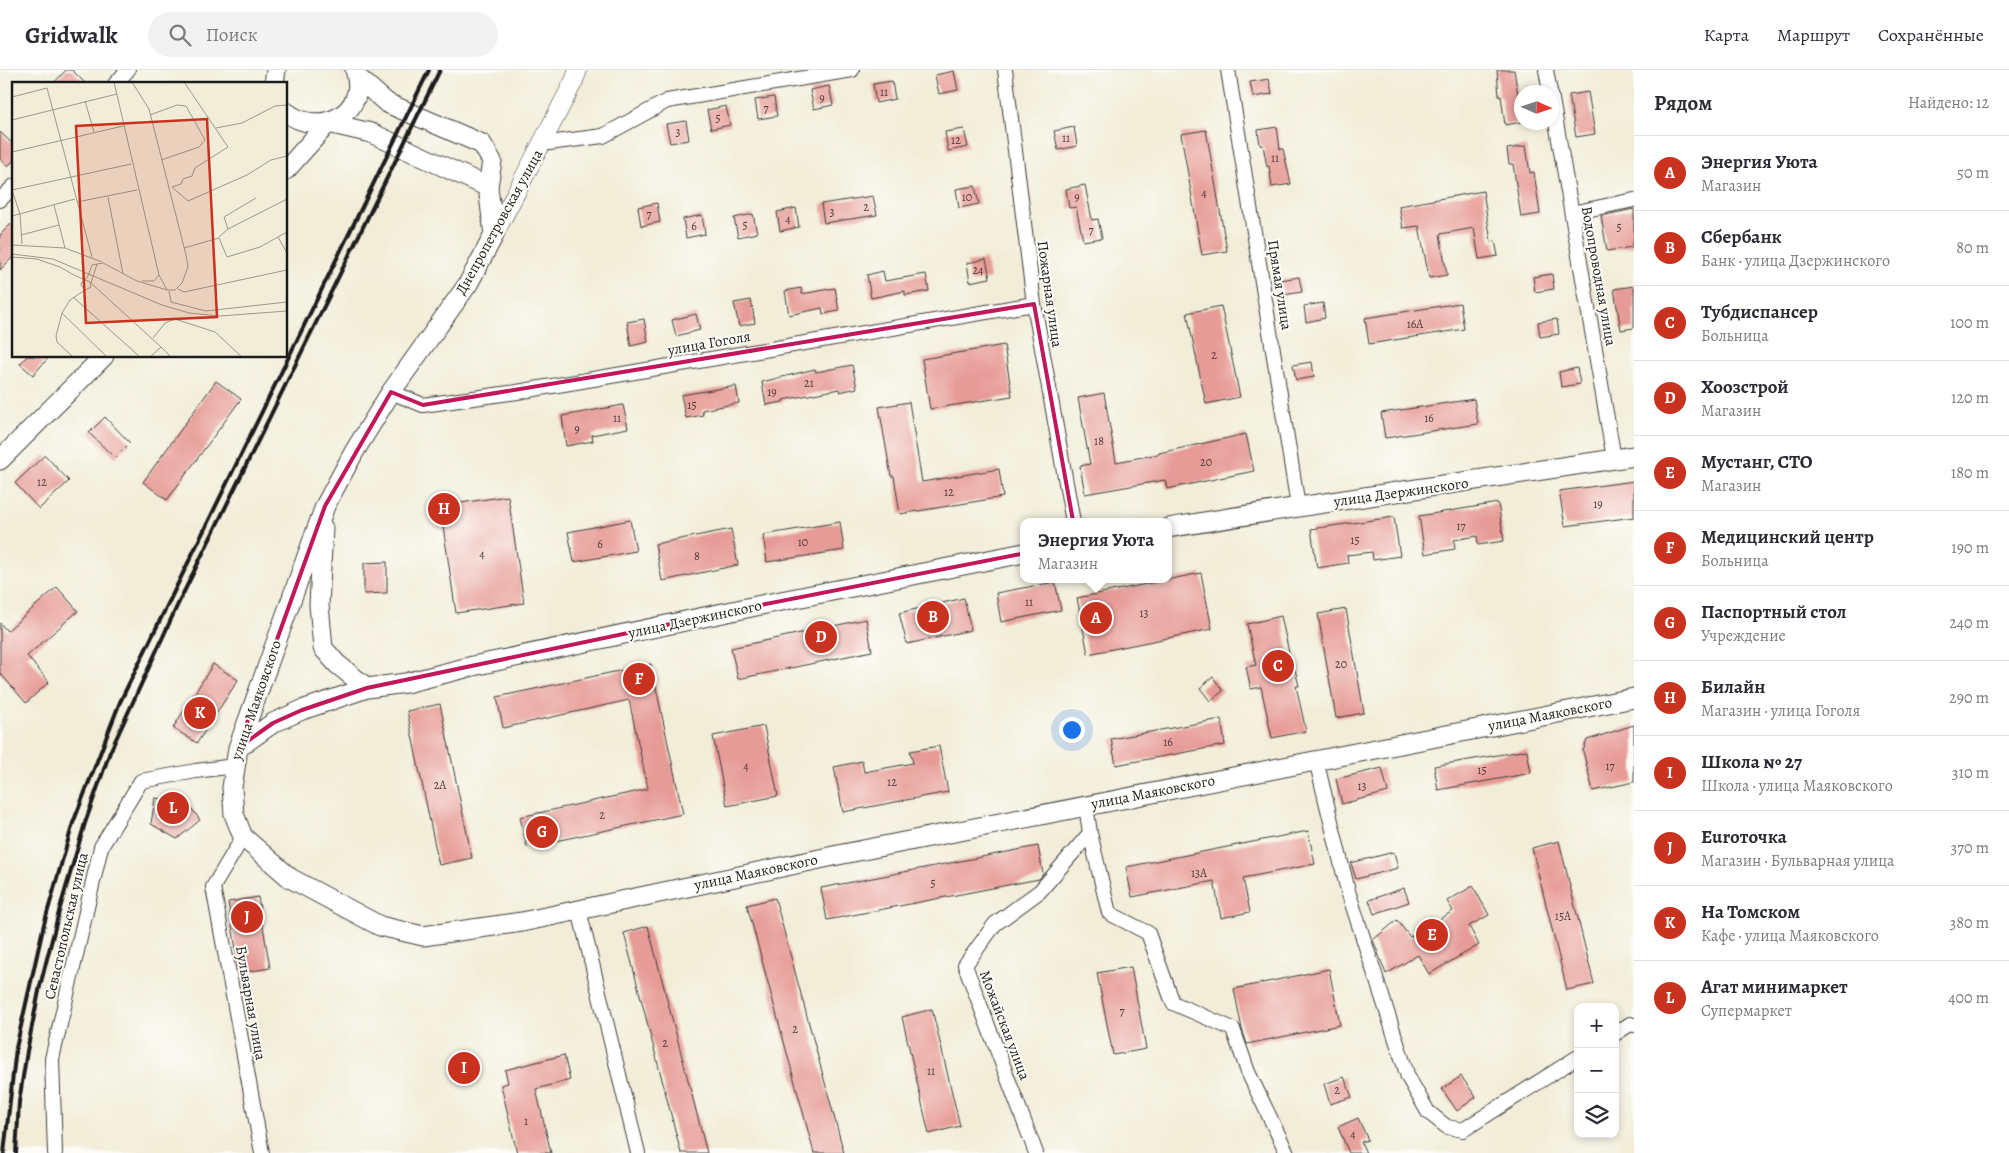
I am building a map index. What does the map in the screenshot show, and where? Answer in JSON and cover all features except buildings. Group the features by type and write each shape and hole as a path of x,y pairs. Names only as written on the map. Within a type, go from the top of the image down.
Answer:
{"main road":[{"path":"288,168 328,123 341,116 351,105 357,91 357,72"},
{"path":"357,72 387,103 482,144 492,161 488,187 494,235"},
{"path":"288,113 299,121 313,124 328,123 371,133 488,187"},
{"name":"Днепропетровская улица","path":"324,506 391,392 468,284 494,235"},
{"path":"0,460 102,358"},
{"name":"улица Дзержинского","path":"1172,527 1298,506 1634,456"},
{"path":"324,506 319,605 323,648 337,664 367,688"},
{"name":"улица Маяковского","path":"324,506 236,757 232,788 234,814 243,837 290,878 380,926 423,936 522,922 843,854 1634,698"},
{"name":"улица Дзержинского","path":"236,757 273,723 302,710 367,688 406,683 473,666 756,606 1020,554"}],"street":[{"path":"116,82 128,70"},
{"name":"Днепропетровская улица","path":"494,235 578,70"},
{"path":"541,144 603,136 667,101 852,70"},
{"name":"Пожарная улица","path":"1005,70 1034,304 1072,518"},
{"name":"Прямая улица","path":"1228,70 1298,506"},
{"path":"1546,70 1549,85"},
{"name":"Водопроводная улица","path":"1557,130 1614,459"},
{"path":"0,200 12,188"},
{"path":"1572,213 1634,200"},
{"name":"улица Гоголя","path":"391,392 423,405 517,392 1034,304"},
{"name":"Севастопольская улица","path":"55,1153 52,1059 101,847 141,781 196,770 236,757"},
{"path":"1316,760 1348,891 1408,1077 1428,1112 1447,1126 1463,1130 1574,1060"},
{"path":"1086,806 1090,833 1109,913 1148,933 1173,1003 1233,1029 1248,1072 1287,1153"},
{"name":"Можайская улица","path":"1036,1153 965,965 995,924 1040,891 1090,833"},
{"name":"Бульварная улица","path":"243,837 213,887 262,1153"},
{"path":"580,910 638,1153"},
{"path":"1619,1031 1630,1024 1634,1024"}],"highlighted area":[{"path":"1034,304 1077,543 756,606 367,688 302,710 273,723 238,748 325,506 391,392 423,405"}],"railway":[{"path":"4,1153 16,1048 44,924 73,823 120,702 429,70"},
{"path":"16,1153 19,1102 40,986 85,823 110,752 178,604 440,70"}],"place":[{"name":"Билайн","path":"444,509"},
{"name":"Сбербанк","path":"933,617"},
{"name":"Энергия Уюта","path":"1096,618"},
{"name":"Хоозстрой","path":"821,637"},
{"name":"Тубдиспансер","path":"1278,666"},
{"name":"Медицинский центр","path":"639,679"},
{"name":"На Томском","path":"200,713"},
{"name":"Агат минимаркет","path":"173,808"},
{"name":"Паспортный стол","path":"542,832"},
{"name":"Euroточка","path":"247,917"},
{"name":"Мустанг, СТО","path":"1432,935"},
{"name":"Школа № 27","path":"464,1068"}]}
